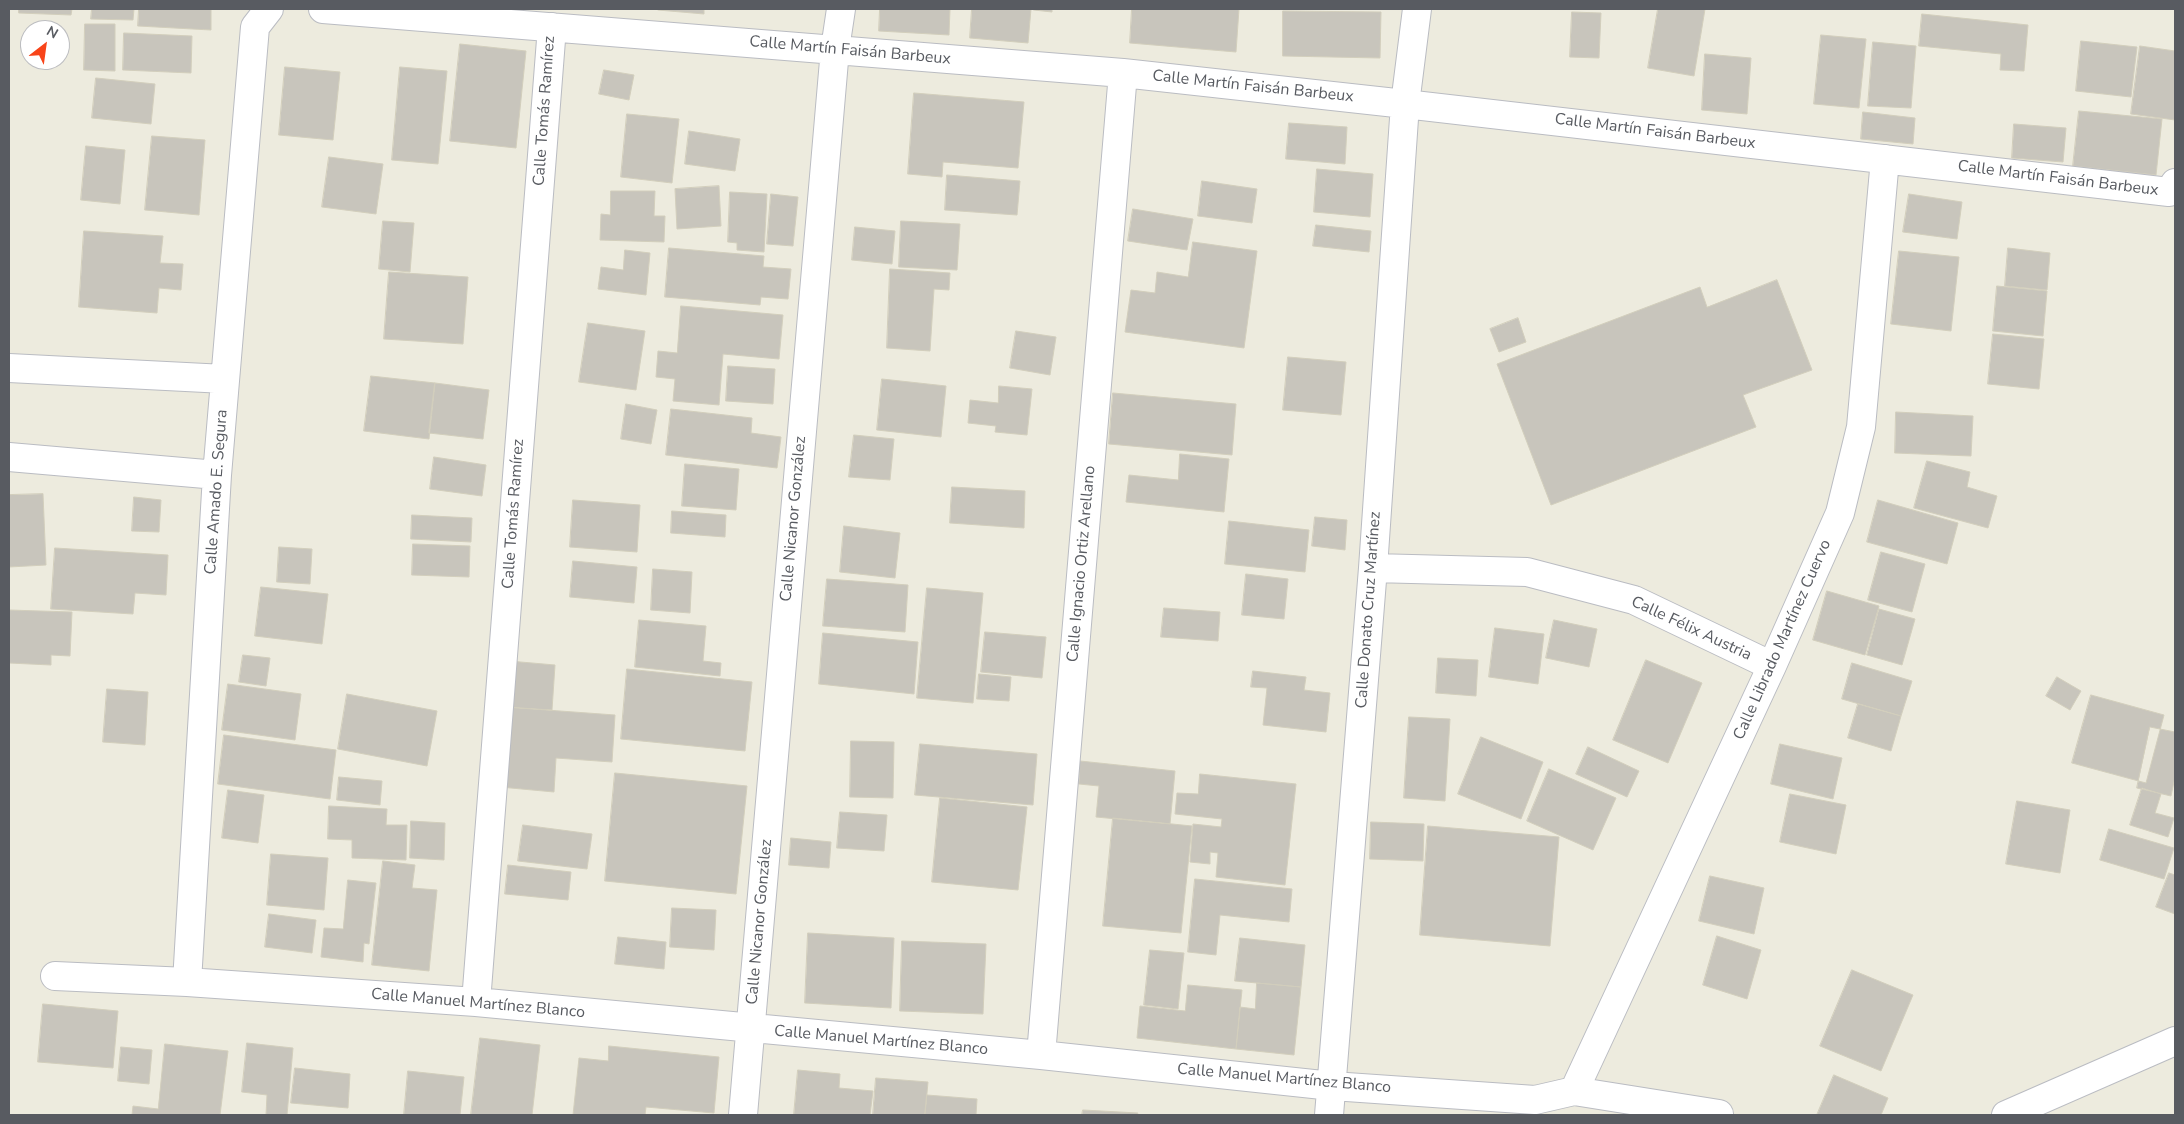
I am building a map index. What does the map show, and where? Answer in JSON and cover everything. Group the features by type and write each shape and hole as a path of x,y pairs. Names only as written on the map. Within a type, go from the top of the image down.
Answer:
{"street":[{"name":"Calle Amado E. Segura","path":"187,982 217,475 254,27 269,9"},
{"name":"Calle Martín Faisán Barbeux","path":"323,9 1123,73 2169,192 2175,183"},
{"name":"Calle Nicanor González","path":"743,1115 834,49 841,9"},
{"name":"Calle Donato Cruz Martínez","path":"1329,1115 1373,568 1405,104 1418,9"},
{"name":"Calle Tomás Ramírez","path":"476,1002 552,27"},
{"name":"Calle Ignacio Ortiz Arellano","path":"1042,1055 1123,73"},
{"name":"Calle Librado Martínez Cuervo","path":"1574,1091 1772,666 1840,513 1861,427 1885,159"},
{"path":"9,368 225,379"},
{"path":"9,457 217,475"},
{"name":"Calle Félix Austria","path":"1373,568 1527,572 1634,600 1772,666"},
{"name":"Calle Manuel Martínez Blanco","path":"55,976 187,982 476,1002 1042,1055 1332,1086 1535,1100 1574,1091"},
{"path":"2006,1115 2175,1041"},
{"path":"1574,1091 1719,1114"}],"building":[{"path":"19,9 72,9 71,15 19,13"},
{"path":"92,9 134,9 133,20 91,19"},
{"path":"139,9 211,9 211,30 138,26"},
{"path":"704,9 704,14 658,10"},
{"path":"880,9 950,9 949,35 879,31"},
{"path":"972,9 1031,9 1028,43 970,38"},
{"path":"1052,9 1052,12 1034,10"},
{"path":"1132,9 1239,9 1236,52 1130,43"},
{"path":"1658,9 1705,9 1694,76 1648,68"},
{"path":"1283,11 1381,12 1380,58 1283,56"},
{"path":"1572,12 1601,13 1599,58 1570,57"},
{"path":"1922,14 2028,25 2024,71 2000,70 2001,54 1919,46"},
{"path":"85,24 115,24 115,71 84,70"},
{"path":"124,33 192,36 191,73 123,70"},
{"path":"1821,35 1866,39 1859,108 1814,104"},
{"path":"2081,41 2137,47 2131,97 2076,91"},
{"path":"1873,42 1916,46 1911,108 1868,106"},
{"path":"460,44 526,51 516,148 450,141"},
{"path":"2140,46 2175,51 2175,120 2131,114"},
{"path":"1705,54 1751,58 1747,114 1702,110"},
{"path":"285,67 340,72 333,140 279,135"},
{"path":"400,67 447,71 438,164 392,160"},
{"path":"604,70 634,75 629,100 599,94"},
{"path":"96,78 155,84 151,124 92,118"},
{"path":"914,93 1024,102 1018,168 943,162 942,177 908,174"},
{"path":"2079,111 2162,119 2156,175 2073,166"},
{"path":"1863,112 1915,118 1913,144 1861,139"},
{"path":"627,114 679,119 672,183 621,177"},
{"path":"1289,123 1347,127 1345,164 1286,159"},
{"path":"2014,124 2066,128 2063,162 2012,158"},
{"path":"689,131 740,139 735,171 685,164"},
{"path":"152,136 205,140 199,215 145,210"},
{"path":"86,146 125,150 120,204 81,200"},
{"path":"329,157 383,164 376,214 322,207"},
{"path":"1317,169 1373,174 1370,217 1314,212"},
{"path":"947,175 1020,181 1017,215 945,210"},
{"path":"1202,181 1257,189 1252,223 1198,216"},
{"path":"719,186 721,226 677,229 675,189"},
{"path":"611,191 655,191 654,216 665,216 664,242 600,240 601,214 610,215"},
{"path":"730,192 767,194 764,252 737,250 737,243 728,242"},
{"path":"771,194 798,197 793,246 767,244"},
{"path":"1909,194 1962,202 1957,239 1903,232"},
{"path":"1133,209 1193,219 1187,250 1128,241"},
{"path":"383,221 414,223 410,272 379,269"},
{"path":"901,221 960,224 957,270 899,267"},
{"path":"1316,225 1371,231 1369,252 1313,246"},
{"path":"855,227 895,231 892,264 852,260"},
{"path":"84,231 163,236 160,263 183,264 181,290 159,288 157,313 79,307"},
{"path":"1193,242 1257,251 1244,348 1125,332 1131,290 1155,293 1157,272 1188,277"},
{"path":"669,248 764,256 763,267 791,269 788,299 761,297 760,305 665,297"},
{"path":"2008,248 2050,253 2047,290 2005,286"},
{"path":"625,250 650,253 646,295 598,289 601,267 623,270"},
{"path":"1899,251 1959,257 1951,331 1891,324"},
{"path":"890,269 950,273 949,290 934,289 930,351 887,348"},
{"path":"389,272 468,277 463,344 384,339"},
{"path":"1777,280 1812,370 1743,395 1756,427 1551,505 1497,364 1700,287 1707,307"},
{"path":"1997,286 2047,291 2043,336 1993,331"},
{"path":"681,306 783,315 779,359 723,354 719,405 673,401 675,379 656,377 658,351 677,353"},
{"path":"1518,318 1526,342 1499,352 1490,329"},
{"path":"588,323 645,331 636,390 579,382"},
{"path":"1016,331 1056,337 1050,375 1010,368"},
{"path":"1993,334 2044,339 2039,389 1988,384"},
{"path":"1288,357 1346,362 1341,415 1283,410"},
{"path":"728,366 775,369 773,404 726,401"},
{"path":"371,376 435,383 429,439 364,431"},
{"path":"882,379 946,386 941,437 877,430"},
{"path":"435,383 489,390 483,439 429,433"},
{"path":"999,386 1032,389 1027,435 995,432 996,426 968,423 970,400 998,403"},
{"path":"1113,393 1236,404 1232,455 1109,444"},
{"path":"626,404 657,410 651,444 621,439"},
{"path":"671,409 752,418 751,433 781,437 777,468 666,455"},
{"path":"1896,412 1973,416 1971,456 1895,453"},
{"path":"854,435 894,439 890,480 849,477"},
{"path":"1180,454 1229,459 1224,512 1126,502 1129,475 1178,480"},
{"path":"434,457 486,465 482,496 430,489"},
{"path":"1927,461 1970,472 1967,487 1997,496 1988,528 1914,508"},
{"path":"685,464 739,469 736,510 682,506"},
{"path":"952,487 1025,491 1024,528 950,523"},
{"path":"43,494 46,565 9,567 9,495"},
{"path":"134,497 161,500 159,532 132,531"},
{"path":"573,500 640,505 637,552 570,547"},
{"path":"1878,500 1958,523 1947,564 1867,542"},
{"path":"672,511 726,515 725,537 671,533"},
{"path":"412,515 472,518 471,542 411,539"},
{"path":"1315,517 1347,520 1345,550 1312,546"},
{"path":"1229,521 1309,530 1305,572 1225,564"},
{"path":"844,526 900,533 895,578 840,572"},
{"path":"413,544 470,546 469,577 412,575"},
{"path":"279,547 312,549 310,584 277,582"},
{"path":"55,548 168,555 166,595 135,593 133,614 51,609"},
{"path":"1881,552 1925,564 1912,612 1868,600"},
{"path":"573,561 637,567 634,603 570,597"},
{"path":"653,569 692,572 690,613 651,610"},
{"path":"1246,574 1288,579 1284,619 1242,615"},
{"path":"827,579 908,585 905,632 823,626"},
{"path":"261,587 328,594 322,644 255,636"},
{"path":"927,588 983,593 973,703 917,698"},
{"path":"1827,591 1879,606 1865,655 1813,640"},
{"path":"1164,608 1220,612 1218,641 1161,637"},
{"path":"1879,609 1915,619 1902,665 1867,655"},
{"path":"9,610 72,612 70,656 51,655 51,665 9,663"},
{"path":"639,620 706,626 703,661 721,663 720,676 635,667"},
{"path":"1554,620 1597,629 1589,667 1546,658"},
{"path":"1495,628 1544,634 1538,684 1489,677"},
{"path":"985,632 1046,637 1042,678 981,672"},
{"path":"823,633 918,642 914,694 819,684"},
{"path":"243,655 270,658 266,686 239,682"},
{"path":"1438,658 1478,660 1476,696 1436,693"},
{"path":"1646,660 1702,683 1668,763 1613,740"},
{"path":"509,661 555,665 552,710 505,707"},
{"path":"1852,663 1912,681 1901,716 1842,699"},
{"path":"627,669 752,682 745,751 621,739"},
{"path":"1253,671 1306,677 1304,690 1330,693 1326,732 1263,725 1267,688 1251,687"},
{"path":"979,674 1011,677 1009,701 977,699"},
{"path":"2057,677 2081,691 2070,710 2046,696"},
{"path":"228,684 301,694 295,740 222,730"},
{"path":"107,689 148,692 145,745 103,742"},
{"path":"347,694 437,711 427,766 338,749"},
{"path":"2091,695 2164,715 2146,783 2072,763"},
{"path":"1858,704 1901,716 1891,751 1848,738"},
{"path":"505,707 615,715 612,762 556,758 554,792 500,787"},
{"path":"1409,717 1450,719 1445,801 1404,798"},
{"path":"2150,727 2175,732 2175,777 2171,796 2137,788"},
{"path":"224,735 336,750 330,799 218,784"},
{"path":"1481,737 1543,762 1521,819 1458,794"},
{"path":"851,741 894,742 893,798 850,797"},
{"path":"920,744 1037,754 1033,805 915,795"},
{"path":"1780,744 1842,758 1833,799 1771,784"},
{"path":"1588,747 1639,771 1627,797 1576,774"},
{"path":"1080,761 1175,771 1170,824 1096,817 1099,786 1079,784"},
{"path":"1549,769 1616,798 1593,850 1527,821"},
{"path":"615,773 747,786 736,894 605,881"},
{"path":"1200,774 1296,784 1285,885 1216,877 1218,853 1210,852 1210,864 1190,862 1193,824 1221,827 1222,819 1175,814 1177,793 1198,794"},
{"path":"339,777 382,781 380,805 337,800"},
{"path":"2142,788 2161,794 2155,813 2174,818 2168,837 2130,825"},
{"path":"228,790 264,795 258,843 222,838"},
{"path":"1790,794 1846,805 1836,854 1780,842"},
{"path":"940,798 1027,807 1018,890 932,882"},
{"path":"2017,801 2070,810 2060,873 2006,864"},
{"path":"329,806 387,809 386,825 407,825 406,860 352,858 352,840 328,839"},
{"path":"840,812 887,815 884,851 837,848"},
{"path":"1113,818 1192,826 1181,933 1103,926"},
{"path":"411,821 445,823 444,860 410,858"},
{"path":"1371,822 1424,824 1423,861 1370,859"},
{"path":"523,825 592,834 587,869 518,861"},
{"path":"1428,826 1559,837 1550,946 1420,935"},
{"path":"2109,829 2174,848 2164,879 2100,860"},
{"path":"791,838 831,842 829,868 789,865"},
{"path":"271,854 328,858 324,910 267,905"},
{"path":"383,861 415,865 412,888 437,890 429,971 372,965"},
{"path":"508,865 571,872 568,900 505,894"},
{"path":"2169,873 2175,875 2175,914 2156,907"},
{"path":"1710,876 1764,888 1754,934 1699,921"},
{"path":"1195,879 1292,889 1289,922 1220,915 1216,955 1188,952"},
{"path":"348,880 376,883 369,944 364,943 363,962 321,957 324,928 343,929"},
{"path":"672,908 716,910 714,950 670,947"},
{"path":"269,914 316,920 312,953 265,947"},
{"path":"808,933 894,938 891,1008 805,1003"},
{"path":"1717,936 1761,950 1747,999 1703,985"},
{"path":"618,937 666,942 664,969 615,964"},
{"path":"1240,938 1305,945 1301,987 1235,981"},
{"path":"902,941 986,944 983,1014 900,1011"},
{"path":"1150,950 1184,953 1178,1009 1144,1005"},
{"path":"1852,970 1913,995 1881,1071 1820,1046"},
{"path":"1257,983 1301,987 1294,1055 1236,1049 1240,1007 1255,1009"},
{"path":"1188,985 1242,990 1236,1049 1137,1038 1140,1006 1185,1011"},
{"path":"43,1004 118,1011 113,1068 38,1062"},
{"path":"480,1038 540,1045 532,1115 471,1115"},
{"path":"247,1043 293,1048 287,1115 266,1115 267,1095 242,1092"},
{"path":"165,1044 228,1051 220,1115 132,1115 133,1106 158,1109"},
{"path":"609,1046 719,1057 714,1113 646,1107 645,1115 573,1115 579,1058 608,1061"},
{"path":"121,1047 152,1050 149,1084 118,1081"},
{"path":"295,1068 350,1074 348,1108 291,1103"},
{"path":"798,1070 840,1074 839,1088 873,1091 870,1115 794,1115"},
{"path":"408,1071 464,1077 460,1115 404,1115"},
{"path":"1834,1075 1888,1098 1881,1115 1817,1115"},
{"path":"876,1078 928,1082 925,1115 873,1115"},
{"path":"927,1095 977,1099 976,1115 925,1115"},
{"path":"1083,1110 1138,1113 1137,1115 1082,1115"}]}
